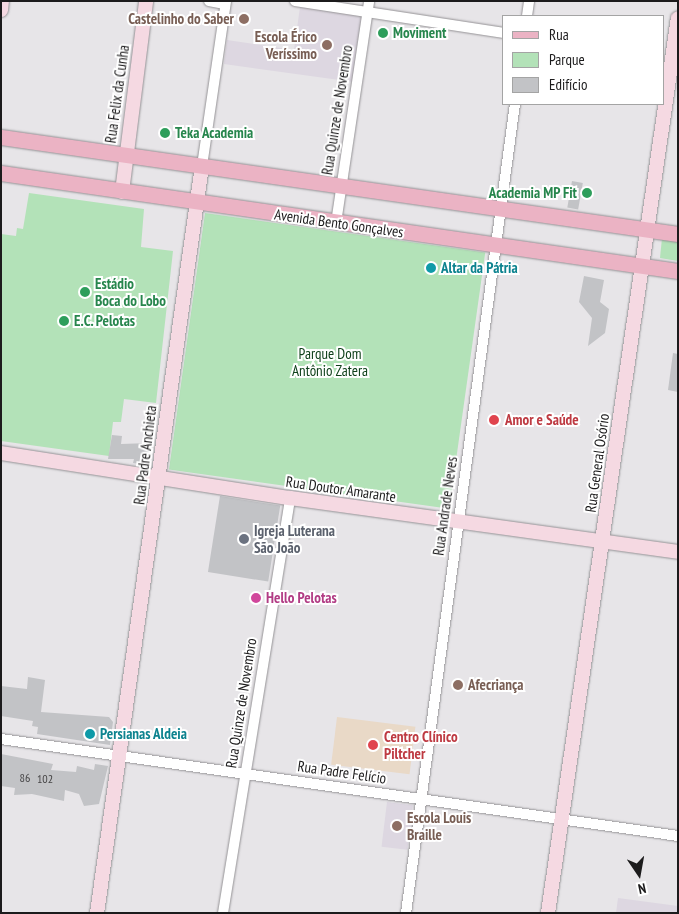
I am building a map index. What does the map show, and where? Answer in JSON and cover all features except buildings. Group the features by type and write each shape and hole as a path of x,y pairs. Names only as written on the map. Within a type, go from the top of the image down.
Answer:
{"main road":[{"path":"1,137 678,234"},
{"name":"Avenida Bento Gonçalves","path":"1,173 197,203 678,271"}],"street":[{"path":"1,10 2,1"},
{"name":"Rua Felix da Cunha","path":"122,192 125,154 146,1"},
{"path":"209,1 226,2"},
{"path":"295,1 368,6 502,34"},
{"path":"526,15 529,1"},
{"name":"Rua Padre Anchieta","path":"97,913 226,2"},
{"name":"Rua Quinze de Novembro","path":"336,223 368,6"},
{"name":"Rua General Osório","path":"548,913 678,18"},
{"name":"Rua Andrade Neves","path":"406,913 514,105"},
{"name":"Rua Doutor Amarante","path":"1,453 290,498 678,552"},
{"name":"Rua Quinze de Novembro","path":"223,913 290,498"},
{"name":"Rua Padre Felício","path":"1,739 678,836"}],"shaded area":[{"name":"Escola Érico Veríssimo","path":"300,7 363,16 354,82 224,64 227,40 294,50"},
{"name":"Centro Clínico Piltcher","path":"337,717 415,727 410,774 331,765"},
{"name":"Escola Louis Braille","path":"387,802 413,805 407,850 382,847"},
{"path":"618,898 678,906 678,913 616,913"}],"green space":[{"name":"Estádio Boca do Lobo","path":"29,193 144,209 141,247 173,251 156,403 124,399 121,422 113,422 109,456 1,441 1,234 16,236 17,228 23,229"},
{"name":"Parque Dom Antônio Zatera","path":"205,213 485,252 449,509 169,469"},
{"path":"662,238 678,241 678,261 660,258"}],"place":[{"name":"Castelinho do Saber","path":"244,19"},
{"name":"Moviment","path":"383,33"},
{"name":"Escola Érico Veríssimo","path":"327,45"},
{"name":"Teka Academia","path":"165,133"},
{"name":"Academia MP Fit","path":"587,193"},
{"name":"Altar da Pátria","path":"431,268"},
{"name":"Estádio Boca do Lobo","path":"85,292"},
{"name":"E.C. Pelotas","path":"64,321"},
{"name":"Amor e Saúde","path":"494,420"},
{"name":"Igreja Luterana São João","path":"244,539"},
{"name":"Hello Pelotas","path":"256,598"},
{"name":"Afecriança","path":"458,685"},
{"name":"Persianas Aldeia","path":"90,734"},
{"name":"Centro Clínico Piltcher","path":"373,745"},
{"name":"Escola Louis Braille","path":"397,826"}]}
